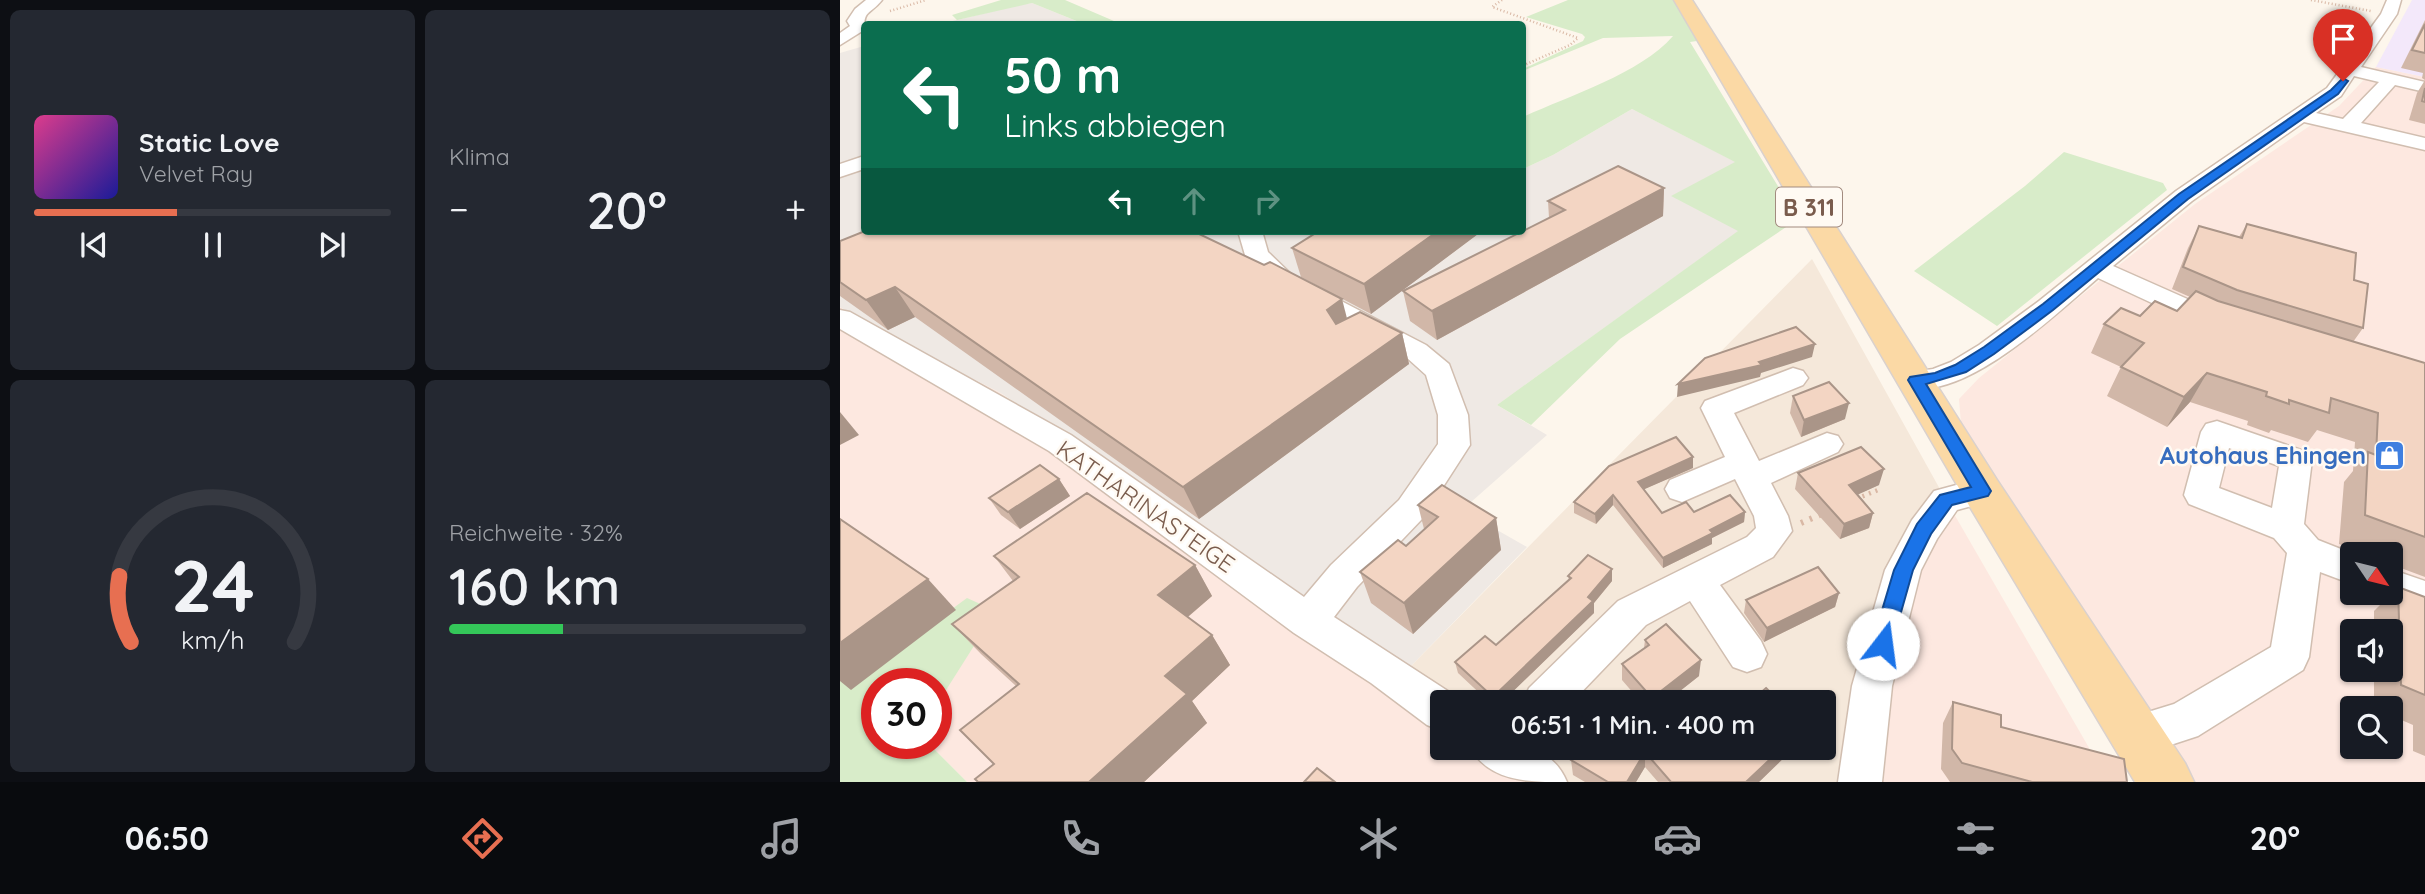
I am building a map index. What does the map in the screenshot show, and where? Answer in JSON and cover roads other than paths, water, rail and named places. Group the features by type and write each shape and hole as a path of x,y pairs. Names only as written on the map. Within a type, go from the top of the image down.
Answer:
{"main road":[{"name":"B 311","path":"1683,0 1982,491 2166,782"}],"street":[{"path":"840,40 856,31 859,27 855,21 860,12 874,0"},
{"path":"1916,380 1937,378 1961,369 2048,307 2184,196 2334,92 2392,7"},
{"path":"2352,69 2425,87"},
{"path":"2347,127 2392,79"},
{"path":"2300,116 2425,144"},
{"path":"840,171 861,163"},
{"path":"1251,235 1257,255 1284,281 1416,351 1439,372 1453,415 1454,445 1438,470 1410,509 1344,576 1308,621"},
{"path":"2094,267 2176,306 2240,331"},
{"name":"KATHARINASTEIGE","path":"840,318 1060,443 1308,621 1430,702"},
{"path":"1556,690 1632,613 1760,547 1774,531 1771,516 1716,408 1793,378"},
{"path":"1682,489 1828,444"},
{"path":"1860,782 1872,686 1903,570 1924,530 1946,500 1982,491"},
{"path":"2137,735 2183,722 2290,657 2295,539 2340,563"},
{"path":"1696,580 1747,654"},
{"path":"2403,589 2425,597"},
{"path":"1515,760 1545,782"}],"place":[{"name":"Autohaus Ehingen","path":"2389,455"}]}
